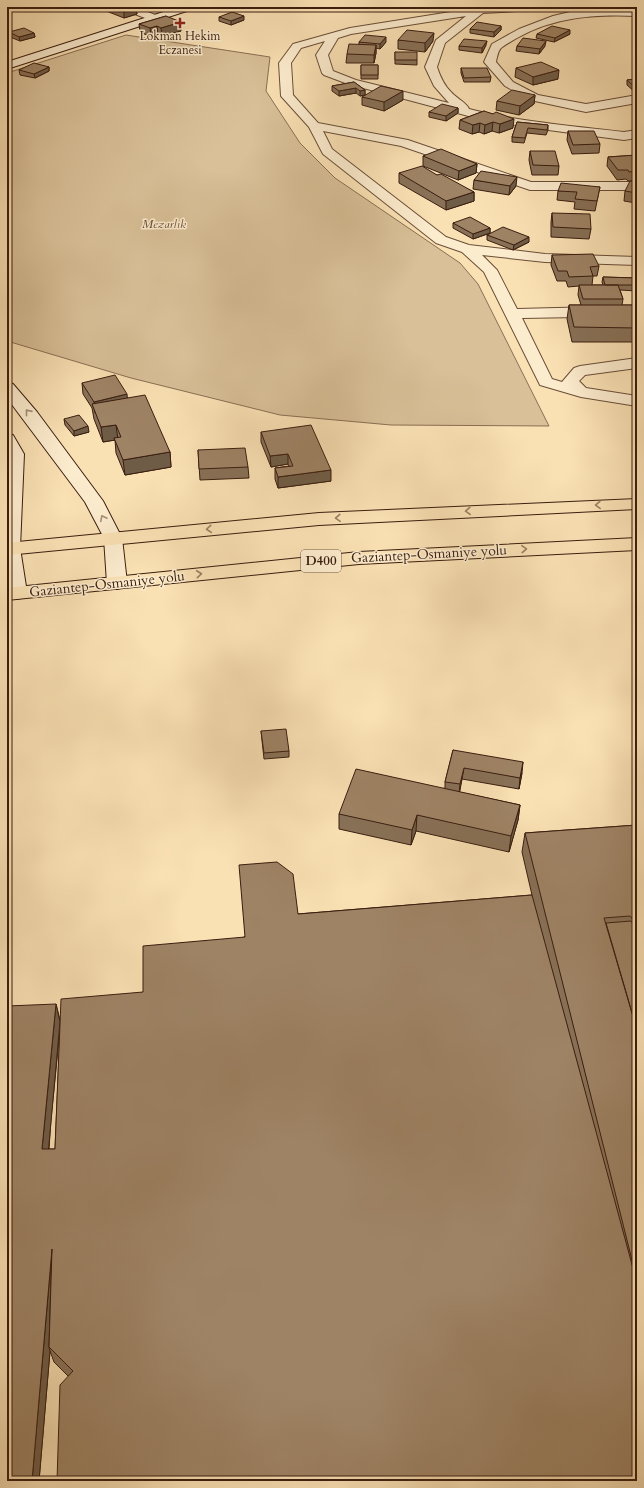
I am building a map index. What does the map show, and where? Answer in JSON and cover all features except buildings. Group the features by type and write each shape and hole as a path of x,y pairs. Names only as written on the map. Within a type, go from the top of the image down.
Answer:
{"highway":[{"path":"9,548 319,519 637,504"},
{"name":"Gaziantep-Osmaniye yolu","path":"12,593 359,558 637,544"}],"street":[{"path":"126,7 154,18"},
{"path":"7,60 168,7"},
{"path":"7,66 189,7"},
{"path":"535,7 483,10 350,31 296,46 285,63 287,96 314,126 327,151 440,240 467,249 545,258 637,261"},
{"path":"476,114 452,102 440,88 430,67 440,42 461,24 483,10"},
{"path":"637,13 618,11 584,13 546,22 519,32 495,47 490,62 509,84 534,98 586,108 637,99"},
{"path":"334,36 322,55 328,73 352,82 476,114 518,122 624,136 637,134"},
{"path":"314,126 404,143 530,186 637,186"},
{"path":"467,249 490,270 546,382 580,392 637,401"},
{"path":"511,314 637,311"},
{"path":"580,392 570,381 580,372 637,363"},
{"path":"580,372 637,372"},
{"path":"7,387 31,416 94,501 113,538 117,583"},
{"path":"7,439 15,454 9,548 12,593"}],"green space":[{"name":"Mezarlık","path":"126,35 270,57 266,91 300,143 335,178 460,263 478,284 549,426 391,425 280,415 131,378 7,341 7,73"}],"place":[{"name":"Lokman Hekim Eczanesi","path":"180,23"}]}
